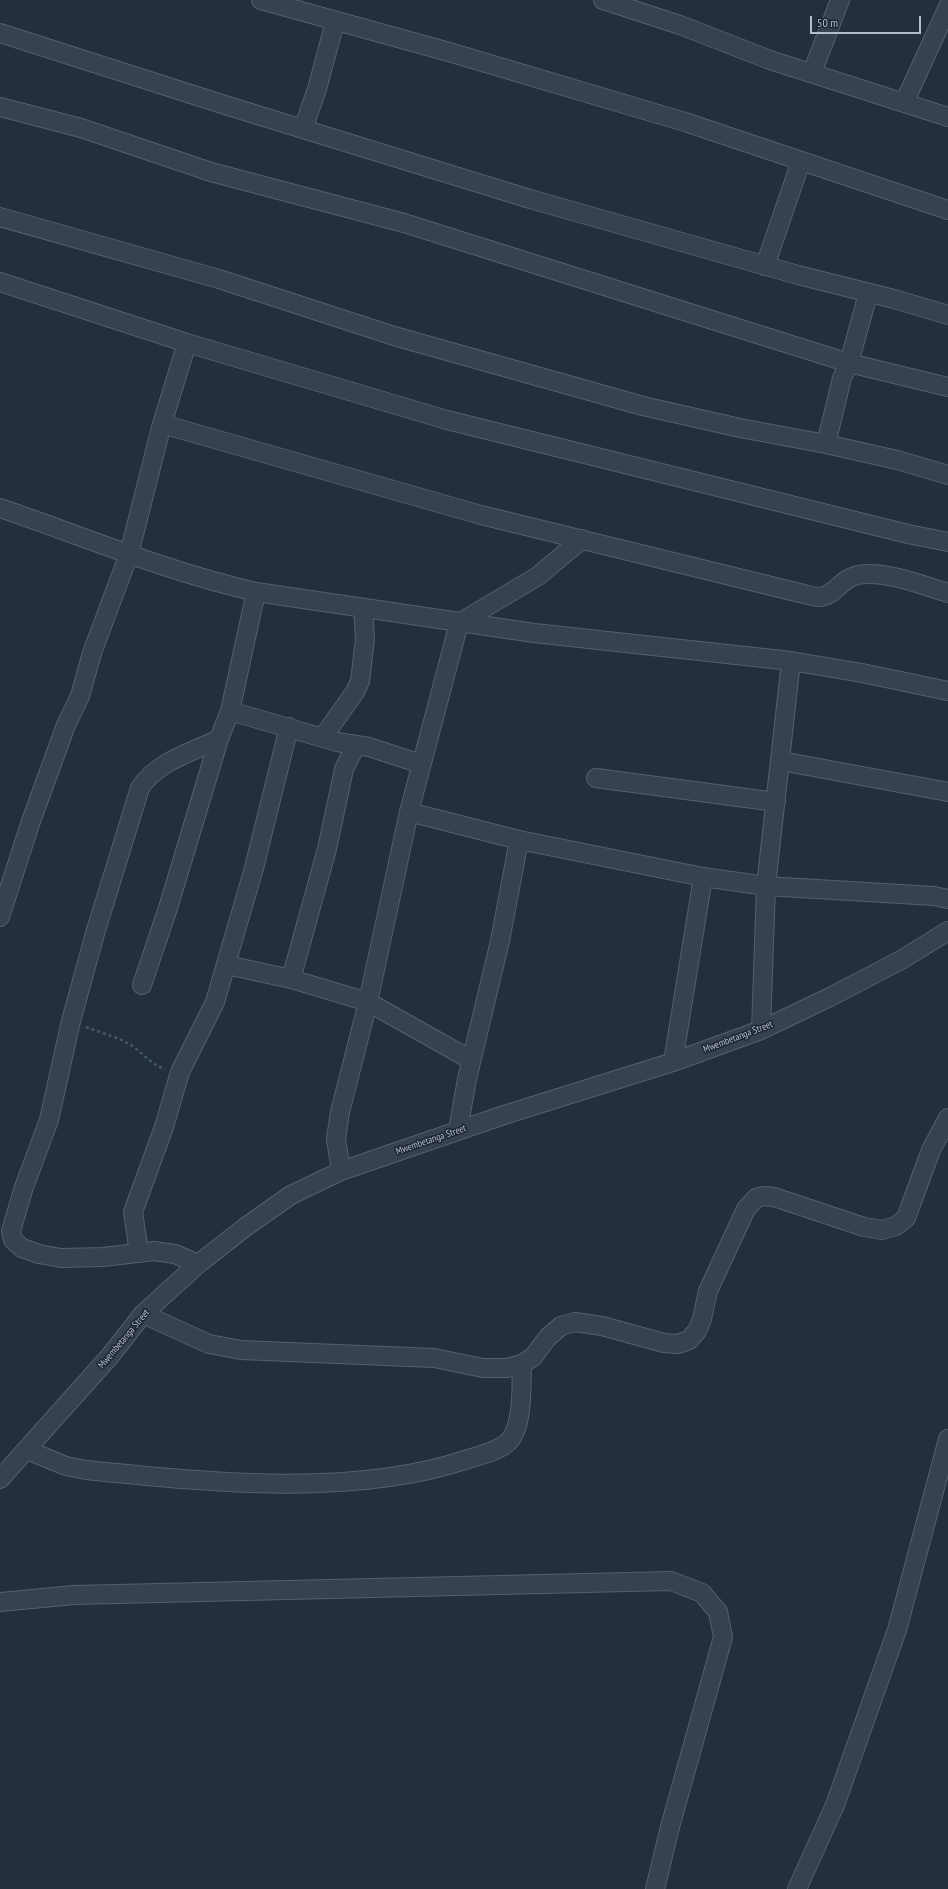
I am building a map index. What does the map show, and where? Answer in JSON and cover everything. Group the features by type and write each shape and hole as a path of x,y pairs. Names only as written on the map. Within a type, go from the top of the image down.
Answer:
{"street":[{"path":"261,0 528,75 727,135 948,210"},
{"path":"603,0 653,16 742,50 812,74 948,117"},
{"path":"812,74 840,0"},
{"path":"904,104 948,7"},
{"path":"303,129 317,89 335,22"},
{"path":"0,33 530,199 765,266 868,294 894,299 948,315"},
{"path":"0,107 81,128 211,172 404,223 849,363 948,387"},
{"path":"765,266 800,161"},
{"path":"0,217 219,279 394,336 643,406 740,428 784,435 897,460 948,475"},
{"path":"0,282 187,344 468,425 908,534 948,542"},
{"path":"826,444 842,378 849,363 868,294"},
{"path":"0,917 30,824 66,725 80,696 92,654 129,554 162,424 187,344"},
{"path":"162,424 433,502 582,540 819,597 831,593 846,578 859,574 882,574 948,593"},
{"path":"0,508 129,554 214,582 256,592 534,633 791,661 862,673 948,691"},
{"path":"341,1171 336,1139 340,1112 368,1002 408,812 459,623 538,576 582,540"},
{"path":"142,985 168,908 219,738 230,711 256,592"},
{"path":"323,737 355,692 360,682 365,638 363,608"},
{"path":"761,1030 766,886 791,661"},
{"path":"230,711 337,742 369,747 422,764"},
{"path":"139,1253 133,1212 164,1126 180,1072 215,1002 227,965 254,868 289,727"},
{"path":"198,1264 175,1254 154,1251 103,1257 61,1258 38,1254 22,1248 13,1240 12,1230 24,1186 49,1120 71,1021 96,930 140,788 146,778 158,768 219,738"},
{"path":"292,979 327,849 344,769 356,745"},
{"path":"781,761 948,792"},
{"path":"596,778 776,802"},
{"path":"408,812 519,840 703,877 766,886 934,896 948,899"},
{"path":"458,1130 472,1060 500,941 519,840"},
{"path":"673,1062 703,877"},
{"name":"Mwembetanga Street","path":"0,1479 110,1356 143,1314 198,1264 244,1228 291,1195 341,1171 458,1130 673,1062 761,1030 901,960 948,931"},
{"path":"227,965 292,979 368,1002 472,1060"},
{"path":"143,1314 209,1344 240,1350 434,1358 483,1368 507,1368 522,1364 533,1357 548,1337 561,1326 575,1322 602,1326 664,1343 678,1344 689,1340 696,1331 702,1319 708,1291 746,1209 756,1198 764,1196 774,1197 864,1227 882,1230 896,1226 906,1218 931,1150 948,1118"},
{"path":"27,1450 66,1466 86,1470 206,1480 308,1483 383,1478 451,1465 495,1450 507,1442 515,1431 518,1418 522,1364"},
{"path":"797,1889 835,1805 897,1630 948,1439"},
{"path":"0,1602 74,1595 671,1581 702,1593 718,1612 724,1636 670,1827 655,1889"}],"path":[{"path":"71,1021 126,1042 140,1051 152,1063 161,1068 180,1072"}]}
